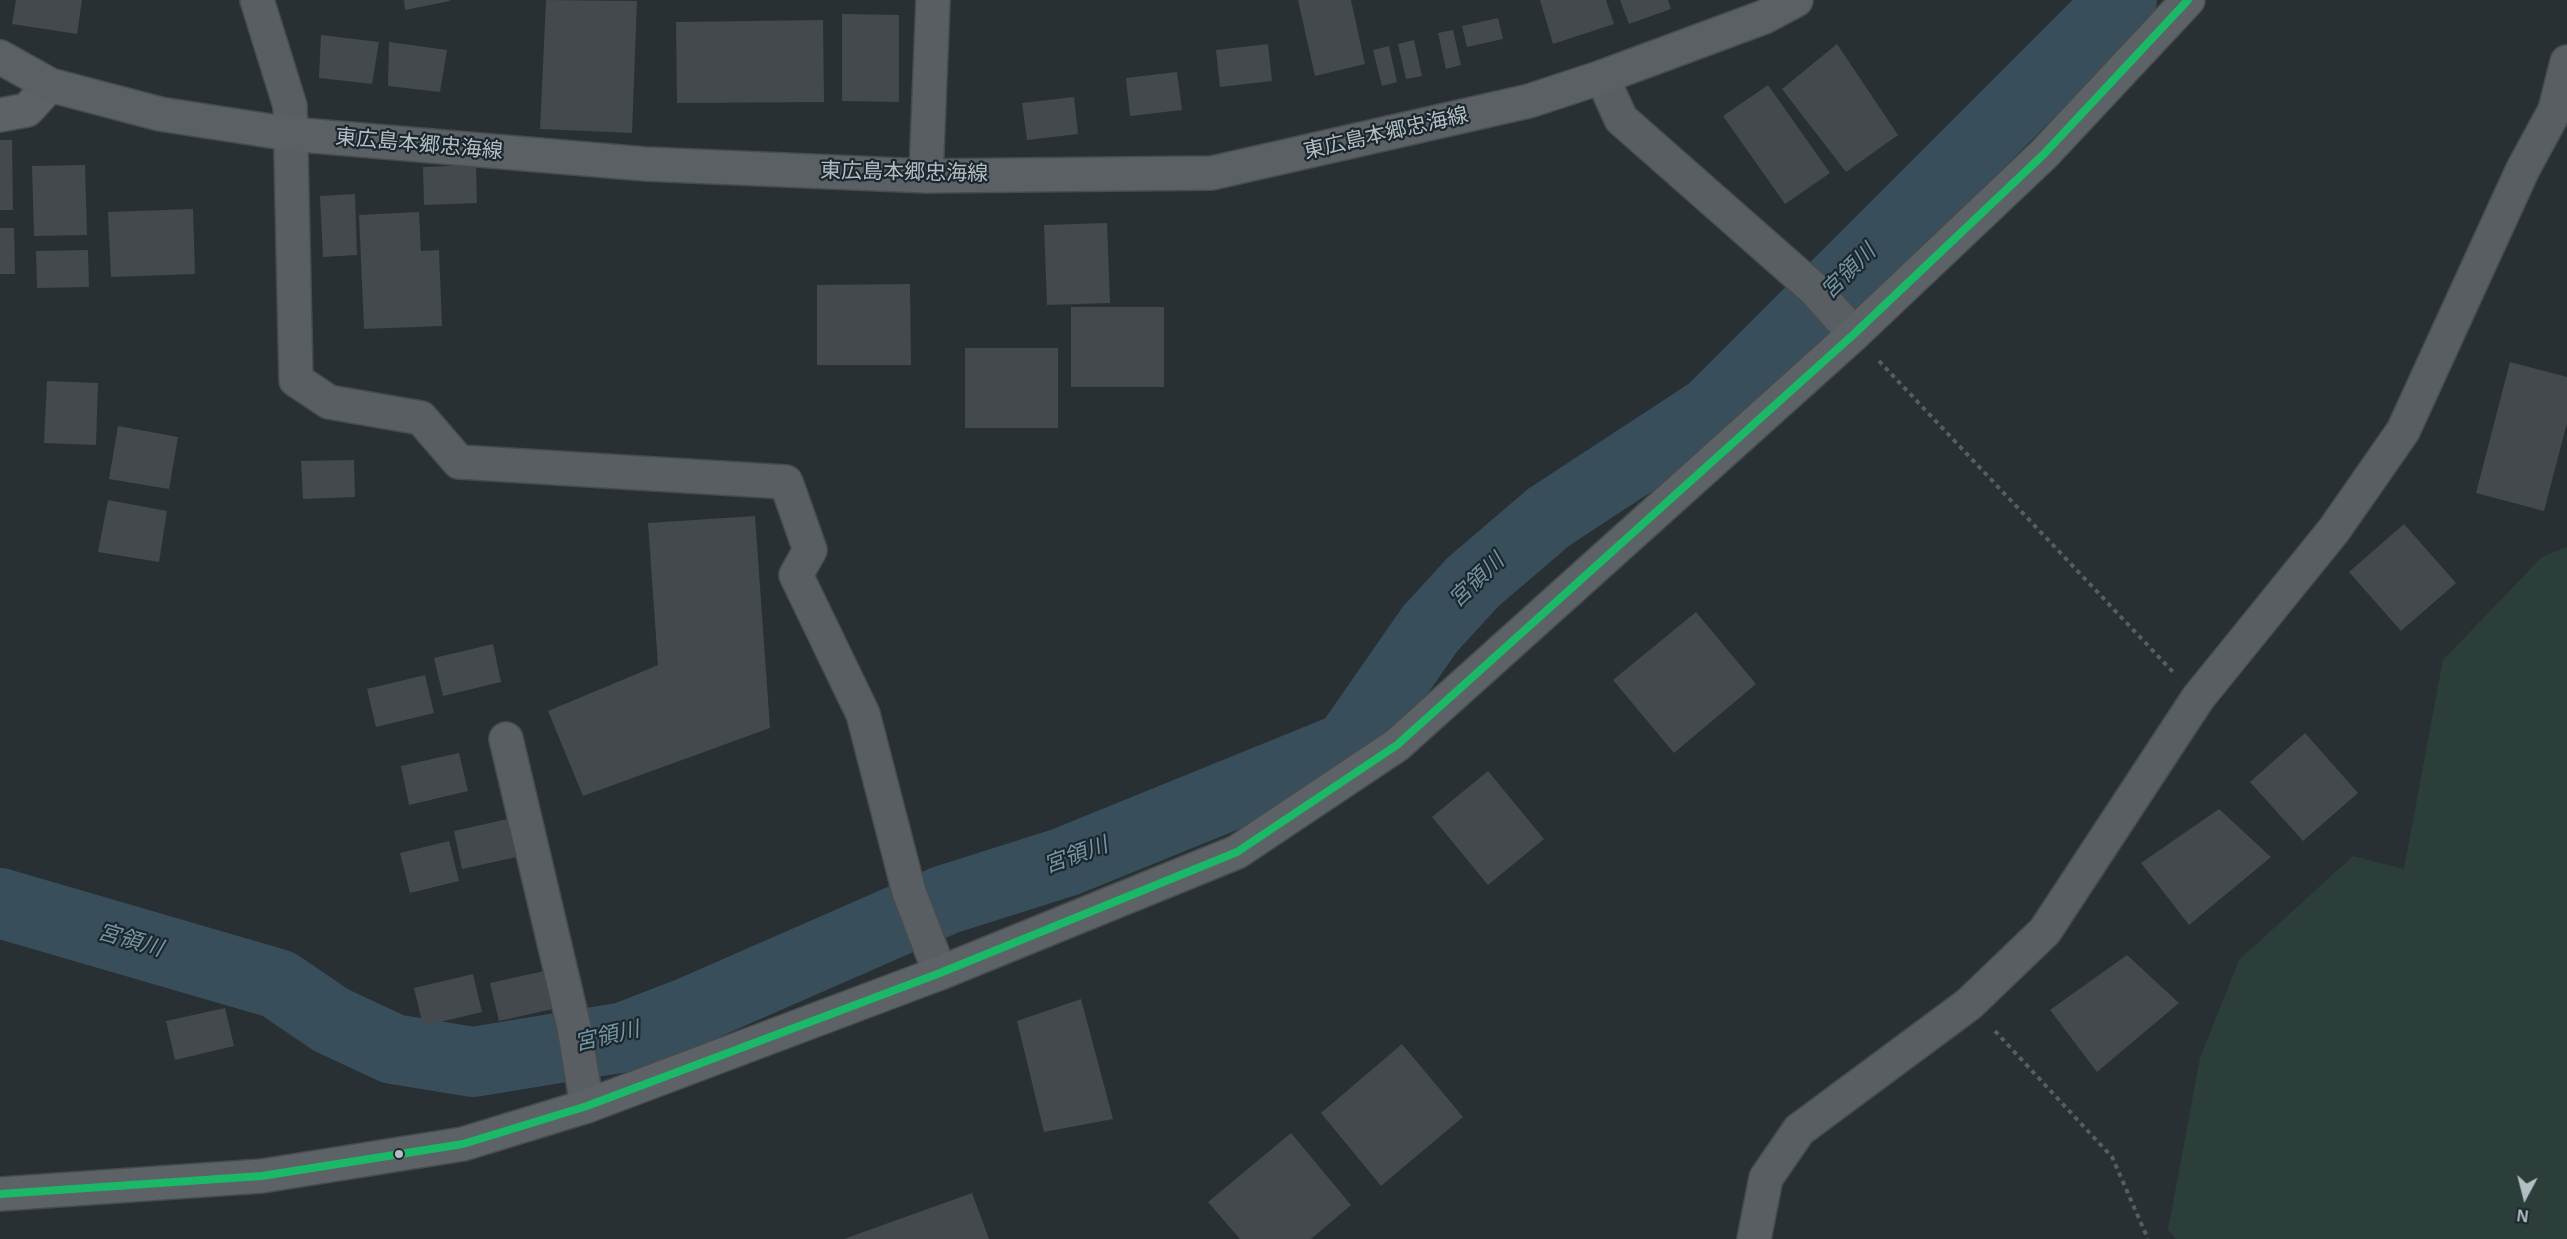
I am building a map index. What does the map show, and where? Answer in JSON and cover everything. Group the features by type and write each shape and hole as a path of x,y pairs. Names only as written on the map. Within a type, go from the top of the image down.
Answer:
{"main road":[{"name":"東広島本郷忠海線","path":"0,57 50,85 160,114 290,134 645,164 926,176 1212,173 1529,101 1602,77 1764,17 1796,0"}],"street":[{"path":"257,0 290,106 296,380 329,402 422,418 459,462 786,482 810,550 796,575 863,714 909,892 940,973"},
{"path":"0,1194 261,1176 463,1144 587,1106 940,973 1237,852 1396,745 1834,312 2044,154 2188,0"},
{"path":"926,176 933,11"},
{"path":"1754,1239 1766,1178 1799,1130 1970,1004 2045,931 2198,698 2334,530 2403,431 2523,169 2555,110 2567,62"},
{"path":"1602,77 1621,119 1834,312"},
{"path":"0,115 27,110 50,85"},
{"path":"506,739 574,1027 587,1106"}],"path":[{"path":"1834,312 2198,698"},
{"path":"1970,1004 2112,1157 2148,1239"}],"green space":[{"path":"2567,547 2567,1239 2176,1239 2168,1230 2200,1058 2239,960 2353,856 2404,869 2443,660 2542,557"}],"building":[{"path":"16,0 82,0 77,34 12,24"},
{"path":"404,0 450,0 450,1 405,10"},
{"path":"546,0 637,1 632,133 540,129"},
{"path":"1298,0 1351,0 1365,64 1315,76"},
{"path":"1540,0 1606,0 1614,24 1553,44"},
{"path":"1620,0 1668,0 1671,9 1629,24"},
{"path":"842,14 899,15 899,102 842,101"},
{"path":"1498,18 1503,39 1467,47 1462,26"},
{"path":"823,20 824,102 677,103 676,22"},
{"path":"1453,30 1461,65 1446,69 1438,33"},
{"path":"321,35 379,42 372,84 319,78"},
{"path":"1414,40 1422,76 1406,79 1398,44"},
{"path":"389,42 447,50 440,92 388,86"},
{"path":"1268,44 1272,81 1220,87 1216,50"},
{"path":"1837,44 1898,135 1846,172 1782,89"},
{"path":"1389,46 1397,82 1382,86 1373,50"},
{"path":"1177,72 1182,110 1130,116 1126,78"},
{"path":"1768,85 1830,173 1785,204 1723,116"},
{"path":"1074,97 1078,134 1027,140 1022,103"},
{"path":"0,140 12,140 13,210 0,210"},
{"path":"85,165 87,235 34,236 32,166"},
{"path":"476,165 477,203 424,205 423,167"},
{"path":"355,194 357,255 323,257 320,196"},
{"path":"193,209 195,274 111,277 108,212"},
{"path":"419,212 421,251 439,250 442,326 364,329 359,215"},
{"path":"1107,223 1110,303 1047,305 1044,225"},
{"path":"0,228 14,228 15,274 0,274"},
{"path":"88,250 89,287 37,288 36,251"},
{"path":"910,284 911,365 817,365 817,285"},
{"path":"1071,307 1164,307 1164,387 1071,387"},
{"path":"965,348 1058,348 1058,428 965,428"},
{"path":"2510,362 2567,377 2567,423 2544,511 2476,493"},
{"path":"47,381 98,383 96,445 44,443"},
{"path":"118,426 178,437 169,489 109,479"},
{"path":"354,460 355,497 303,499 301,461"},
{"path":"108,500 167,511 159,562 98,552"},
{"path":"755,516 770,728 583,796 548,711 658,665 648,523"},
{"path":"2404,524 2456,583 2401,631 2349,572"},
{"path":"1696,612 1756,684 1674,753 1613,680"},
{"path":"493,644 501,682 443,696 434,658"},
{"path":"425,675 434,713 376,727 367,689"},
{"path":"2305,733 2358,793 2303,841 2250,782"},
{"path":"459,753 468,791 409,805 401,766"},
{"path":"1488,771 1544,839 1488,885 1432,817"},
{"path":"2219,809 2271,857 2189,925 2141,863"},
{"path":"512,818 521,856 462,869 454,831"},
{"path":"449,841 459,881 410,893 400,853"},
{"path":"2127,955 2179,1003 2097,1072 2050,1010"},
{"path":"549,970 557,1008 499,1021 490,983"},
{"path":"473,974 482,1012 423,1026 414,988"},
{"path":"1081,999 1113,1119 1044,1132 1017,1021"},
{"path":"225,1008 234,1046 175,1060 166,1021"},
{"path":"1402,1044 1463,1117 1381,1186 1321,1113"},
{"path":"1291,1133 1351,1205 1311,1239 1240,1239 1208,1202"},
{"path":"972,1193 989,1239 844,1239"}],"waterway":[{"name":"宮領川","path":"0,903 278,984 331,1020 393,1049 473,1062 625,1037 687,1013 945,900 1065,862 1348,747 1430,629 1473,582 1549,517 1711,411 2122,0"}],"transit line":[{"path":"0,1194 262,1176 463,1144 587,1106 940,973 1237,852 1397,745 1854,334 2044,154 2188,0"}]}
